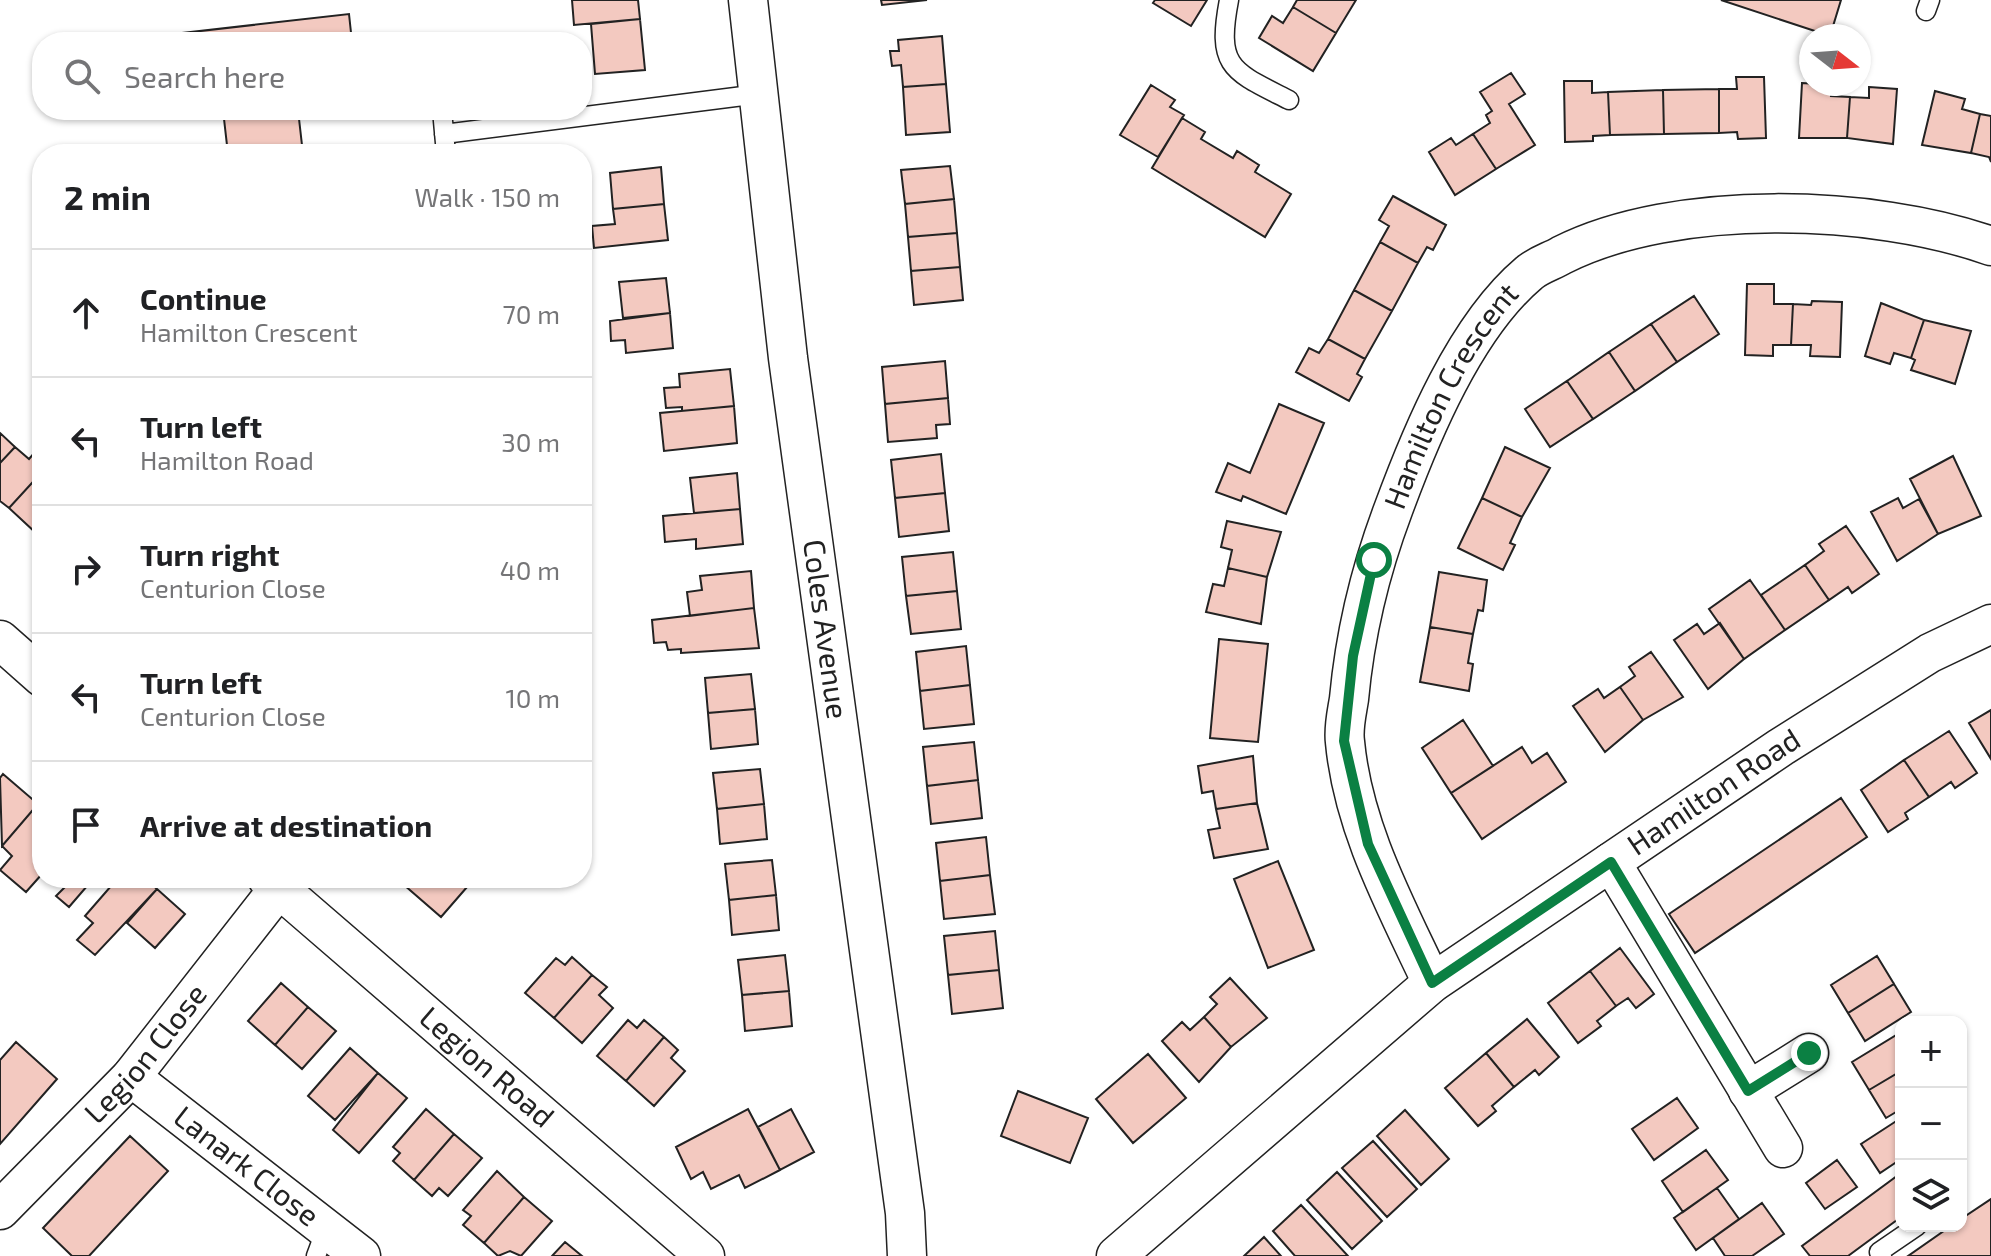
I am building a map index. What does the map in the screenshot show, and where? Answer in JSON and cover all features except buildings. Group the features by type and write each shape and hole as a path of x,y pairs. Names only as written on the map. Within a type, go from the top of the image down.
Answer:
{"street":[{"name":"Coles Avenue","path":"748,0 788,358 905,1213 907,1256"},
{"name":"Hamilton Crescent","path":"1432,983 1368,844 1344,741 1353,656 1374,560 1434,408 1481,328 1530,272 1598,237 1670,223 1773,213 1860,217 1991,246"},
{"name":"Hamilton Road","path":"1116,1256 1432,983 1930,653 1991,624"},
{"path":"0,640 32,668"},
{"path":"1611,862 1783,1148"},
{"name":"Legion Close","path":"0,1210 131,1077 269,888"},
{"name":"Legion Road","path":"279,888 705,1256"},
{"path":"1748,1091 1809,1053"},
{"name":"Lanark Close","path":"131,1077 321,1243 361,1256"}],"lane":[{"path":"1229,0 1223,39 1227,59 1244,77 1289,100"},
{"path":"592,115 759,94"},
{"path":"443,120 445,144"},
{"path":"444,134 554,120"},
{"path":"1878,1255 1909,1232"}],"route":[{"path":"1374,560 1353,656 1344,741 1368,844 1432,983 1611,862 1748,1091 1809,1053"}]}
